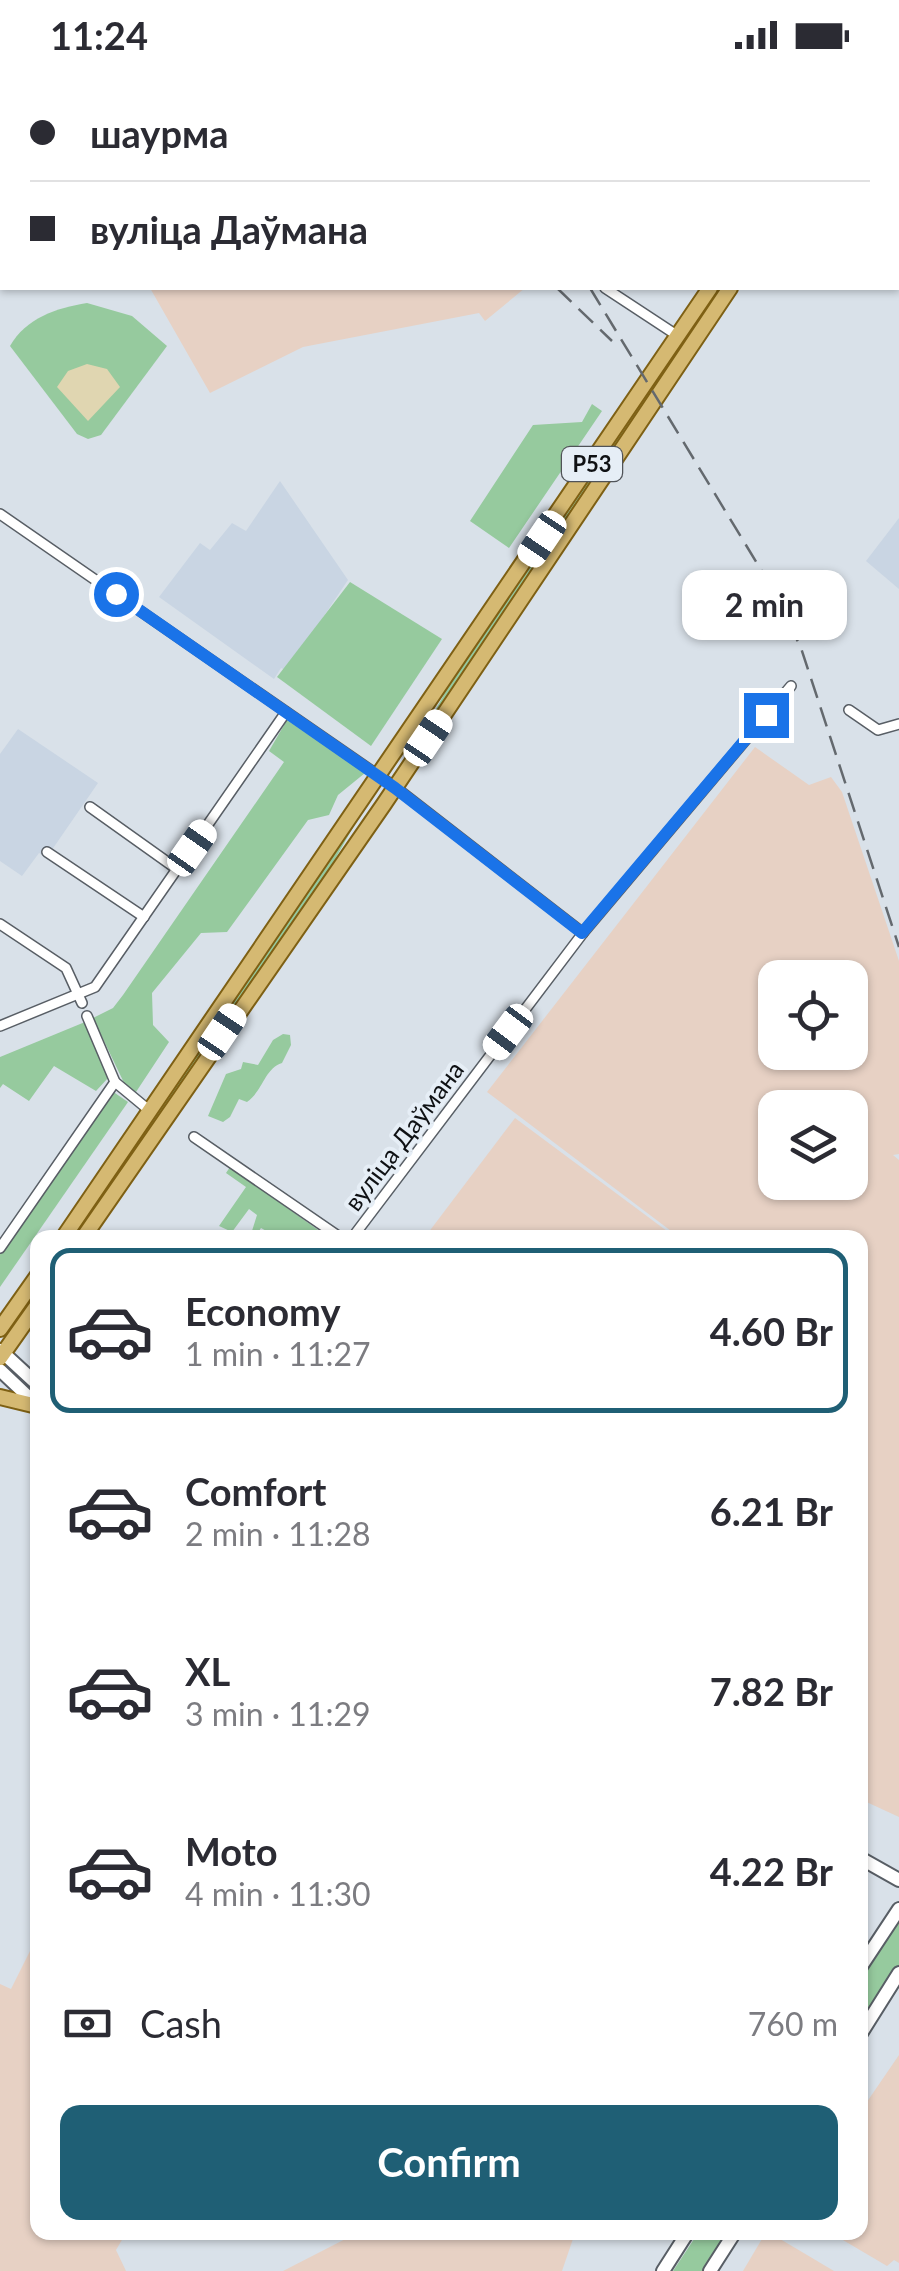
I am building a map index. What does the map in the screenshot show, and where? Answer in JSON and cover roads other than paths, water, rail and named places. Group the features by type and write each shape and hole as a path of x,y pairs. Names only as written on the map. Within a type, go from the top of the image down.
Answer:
{"main road":[{"name":"Р53","path":"69,1230 709,290"},
{"name":"Р53","path":"89,1230 395,788 729,290"},
{"path":"0,1329 30,1286"},
{"path":"30,1315 1,1353 30,1378"},
{"path":"0,1370 30,1398"},
{"path":"0,1397 30,1404"},
{"path":"868,1863 899,1880"},
{"path":"868,1956 899,1910"},
{"path":"868,2022 899,1973"},
{"path":"663,2271 683,2240"},
{"path":"710,2271 730,2240"}],"street":[{"path":"609,290 678,336"},
{"path":"0,514 379,776 582,933"},
{"name":"вуліца Даўмана","path":"358,1230 582,933 791,686"},
{"path":"848,710 878,730 899,724"},
{"path":"0,1026 80,999 96,987 286,712"},
{"path":"90,808 177,869"},
{"path":"48,852 144,917"},
{"path":"0,924 66,968 80,999"},
{"path":"87,1016 114,1082 150,1112"},
{"path":"0,1248 114,1082"},
{"path":"194,1136 329,1230"}],"railway":[{"path":"559,290 612,341"},
{"path":"591,290 769,583 801,648 899,947"}]}
